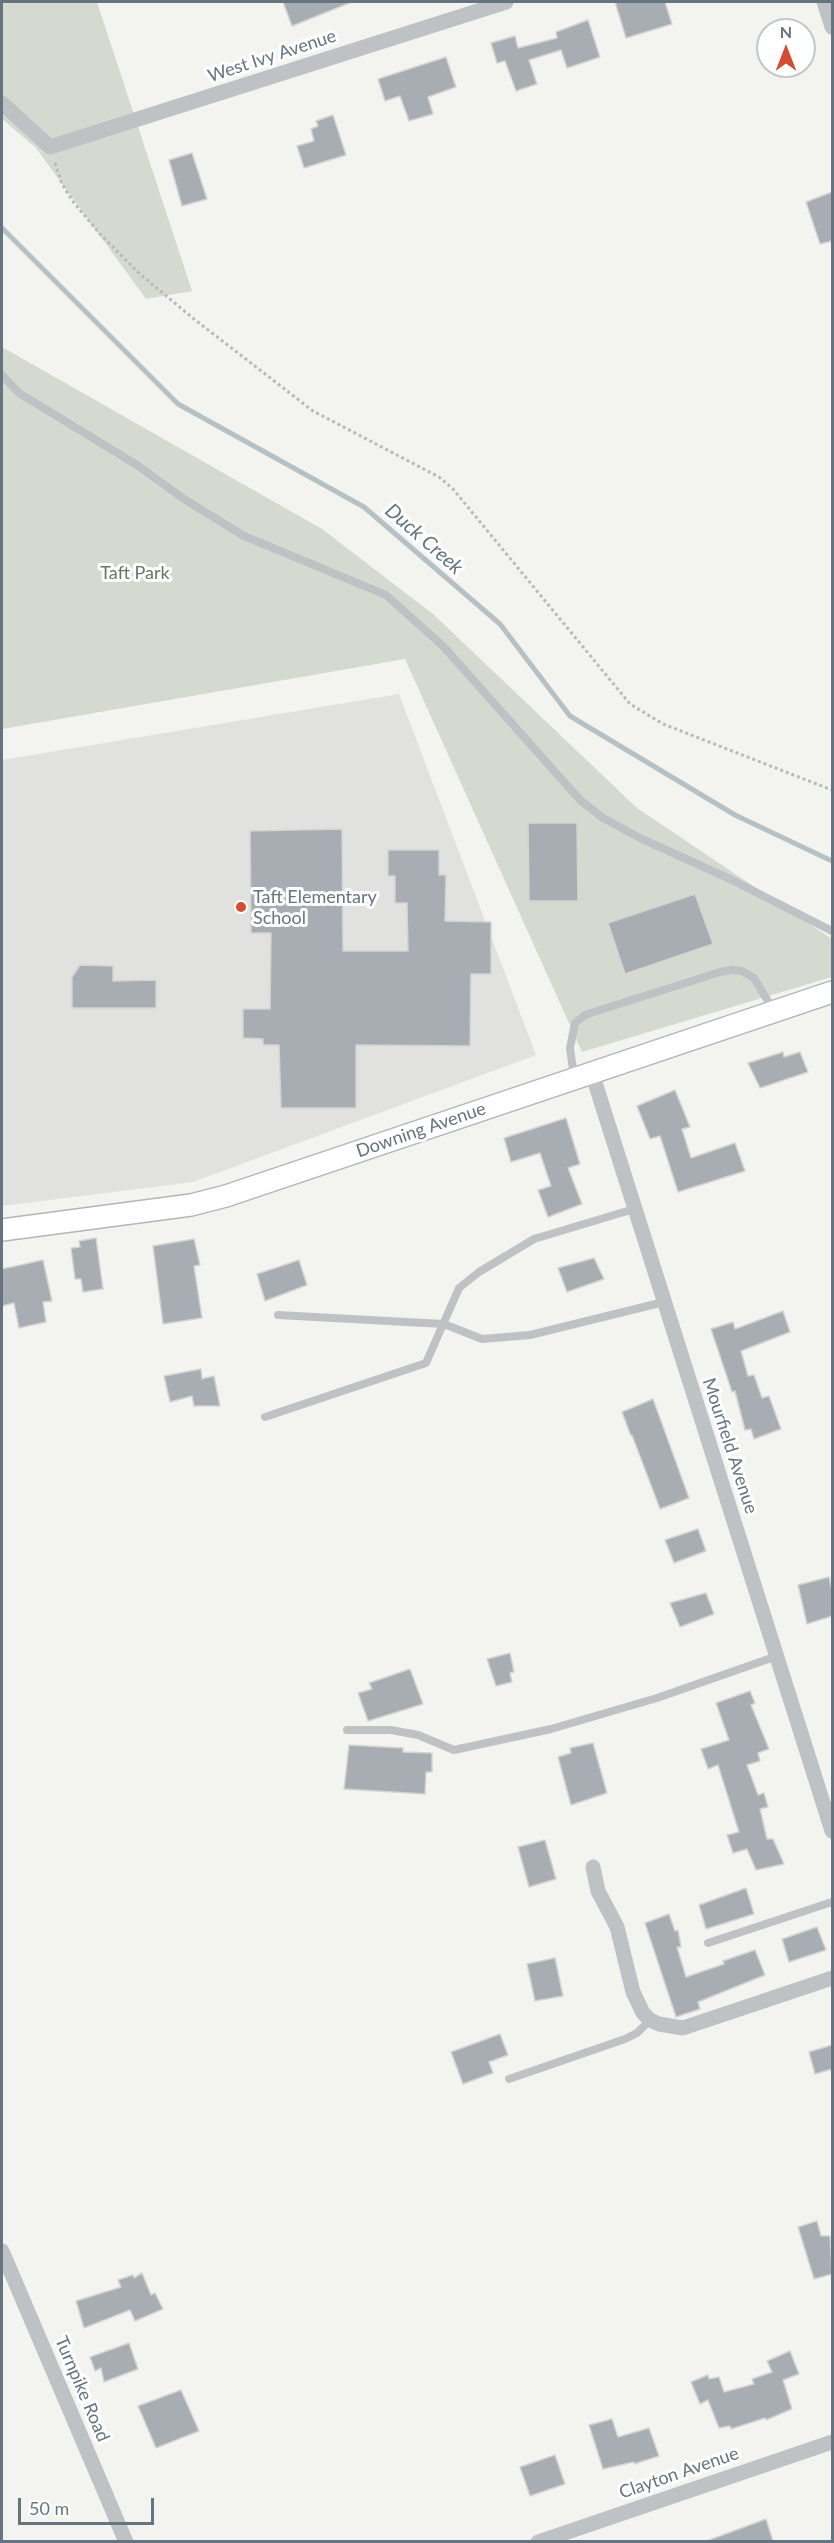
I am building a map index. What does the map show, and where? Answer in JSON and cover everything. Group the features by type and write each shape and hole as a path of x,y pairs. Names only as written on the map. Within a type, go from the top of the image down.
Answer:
{"street":[{"name":"West Ivy Avenue","path":"50,147 506,2"},
{"path":"824,2 832,27"},
{"path":"2,103 50,147"},
{"name":"Downing Avenue","path":"2,1230 191,1204 226,1196 832,992"},
{"name":"Mourfield Avenue","path":"583,1076 634,1209 832,1831"},
{"path":"593,1867 598,1890 617,1928 633,1992 643,2013 659,2025 683,2028 832,1978"},
{"name":"Turnpike Road","path":"2,2251 126,2541"},
{"name":"Clayton Avenue","path":"538,2541 832,2442"}],"lane":[{"path":"2,375 19,393 137,465 184,499 244,537 386,595 442,646 580,800 603,818 832,931"},
{"path":"583,1076 570,1048 575,1023 585,1015 732,970 742,970 754,978 775,1011"},
{"path":"265,1417 426,1363 459,1288 534,1239 634,1209"},
{"path":"278,1315 444,1324 482,1340 530,1335 664,1302"},
{"path":"347,1730 391,1730 418,1735 454,1750 551,1729 657,1698 777,1656"},
{"path":"708,1943 832,1902"},
{"path":"509,2079 625,2039 637,2033 650,2020"}],"path":[{"path":"50,147 62,184 74,203 100,234 141,275 313,411 439,477 453,489 630,704 663,724 832,790"}],"shaded area":[{"name":"Taft Elementary School","path":"399,694 536,1055 193,1182 2,1206 2,760"}],"green space":[{"path":"2,2 97,2 192,291 146,299 36,148 2,119"},
{"name":"Taft Park","path":"2,347 322,529 433,614 637,808 832,939 832,977 582,1052 405,659 2,729"}],"building":[{"path":"283,2 352,2 292,26"},
{"path":"615,2 665,2 672,24 626,38"},
{"path":"588,20 600,57 567,68 561,50 529,60 537,84 516,91 505,61 497,63 491,43 515,36 518,48 557,38 556,32"},
{"path":"446,57 456,87 428,97 433,114 409,121 400,96 385,101 378,79"},
{"path":"333,115 346,155 304,168 297,146 314,141 311,129 318,126 316,121"},
{"path":"192,153 207,199 182,206 169,160"},
{"path":"832,192 832,241 820,244 806,202"},
{"path":"528,823 577,823 578,901 529,901"},
{"path":"342,829 343,951 408,951 407,903 395,903 395,876 388,876 388,850 439,850 439,875 446,875 445,921 491,922 491,974 471,974 470,1046 356,1045 356,1108 281,1108 279,1045 263,1045 263,1039 243,1038 243,1009 270,1009 271,933 251,933 250,831"},
{"path":"695,894 713,944 625,974 608,923"},
{"path":"80,965 113,966 113,981 156,980 156,1008 72,1008 72,977"},
{"path":"783,1052 784,1057 800,1052 808,1072 760,1088 748,1063"},
{"path":"675,1090 690,1127 682,1129 691,1158 735,1143 745,1171 678,1192 660,1136 650,1139 637,1106"},
{"path":"566,1118 580,1164 568,1168 582,1204 548,1217 538,1190 551,1186 540,1153 511,1162 504,1138"},
{"path":"96,1238 103,1289 83,1292 81,1279 75,1279 71,1248 80,1247 79,1241"},
{"path":"194,1239 200,1265 194,1266 202,1318 163,1324 153,1246"},
{"path":"594,1258 604,1279 567,1292 558,1268"},
{"path":"43,1260 52,1301 43,1302 46,1322 19,1328 14,1303 2,1306 2,1269"},
{"path":"299,1260 307,1285 265,1301 257,1274"},
{"path":"783,1311 790,1332 741,1351 748,1376 754,1375 762,1398 769,1396 781,1429 754,1439 751,1429 745,1430 735,1391 732,1392 711,1329 733,1322 735,1329"},
{"path":"201,1369 202,1379 214,1376 220,1406 194,1406 192,1396 170,1402 164,1376"},
{"path":"653,1399 689,1498 660,1509 622,1412"},
{"path":"698,1529 706,1551 674,1563 665,1540"},
{"path":"829,1577 832,1591 832,1616 807,1624 798,1585"},
{"path":"706,1593 714,1614 680,1627 670,1603"},
{"path":"510,1653 514,1672 510,1673 512,1682 496,1686 487,1659"},
{"path":"410,1669 423,1704 368,1721 358,1693 372,1689 369,1683"},
{"path":"750,1691 755,1703 751,1705 769,1749 758,1753 760,1761 747,1765 758,1795 764,1793 768,1807 760,1809 767,1839 773,1839 784,1864 756,1870 747,1849 733,1853 727,1835 739,1832 718,1765 708,1769 701,1749 729,1740 716,1703"},
{"path":"593,1743 607,1793 571,1805 558,1757 571,1753 570,1748"},
{"path":"349,1745 403,1748 403,1752 432,1753 432,1772 426,1772 425,1794 344,1789"},
{"path":"545,1840 556,1879 529,1887 518,1847"},
{"path":"746,1888 754,1914 706,1929 699,1905"},
{"path":"669,1914 675,1931 678,1930 681,1947 677,1947 686,1977 755,1950 765,1975 698,2002 700,2009 676,2017 645,1923"},
{"path":"817,1927 826,1950 789,1962 782,1939"},
{"path":"555,1958 563,1996 535,2001 527,1964"},
{"path":"500,2034 508,2055 489,2062 493,2073 463,2084 451,2052"},
{"path":"832,2045 832,2069 815,2074 809,2052"},
{"path":"817,2221 821,2236 830,2236 832,2274 814,2279 798,2227"},
{"path":"142,2273 151,2295 155,2293 163,2309 135,2321 130,2310 84,2328 76,2301 121,2287 118,2280 133,2275 134,2278"},
{"path":"129,2343 138,2369 104,2382 101,2368 95,2371 90,2357"},
{"path":"790,2351 799,2374 783,2380 792,2409 766,2420 765,2418 731,2429 730,2426 719,2428 708,2400 700,2404 691,2382 708,2375 709,2379 719,2377 724,2392 754,2384 752,2379 772,2372 767,2361"},
{"path":"181,2390 199,2431 156,2448 138,2406"},
{"path":"612,2419 618,2437 649,2428 659,2456 634,2464 634,2462 603,2469 589,2425"},
{"path":"555,2455 565,2484 530,2496 520,2467"},
{"path":"766,2519 773,2541 709,2541 709,2540"}],"waterway":[{"name":"Duck Creek","path":"2,228 178,404 364,507 500,624 570,716 735,815 832,861"}],"place":[{"name":"Taft Elementary School","path":"241,907"}]}
